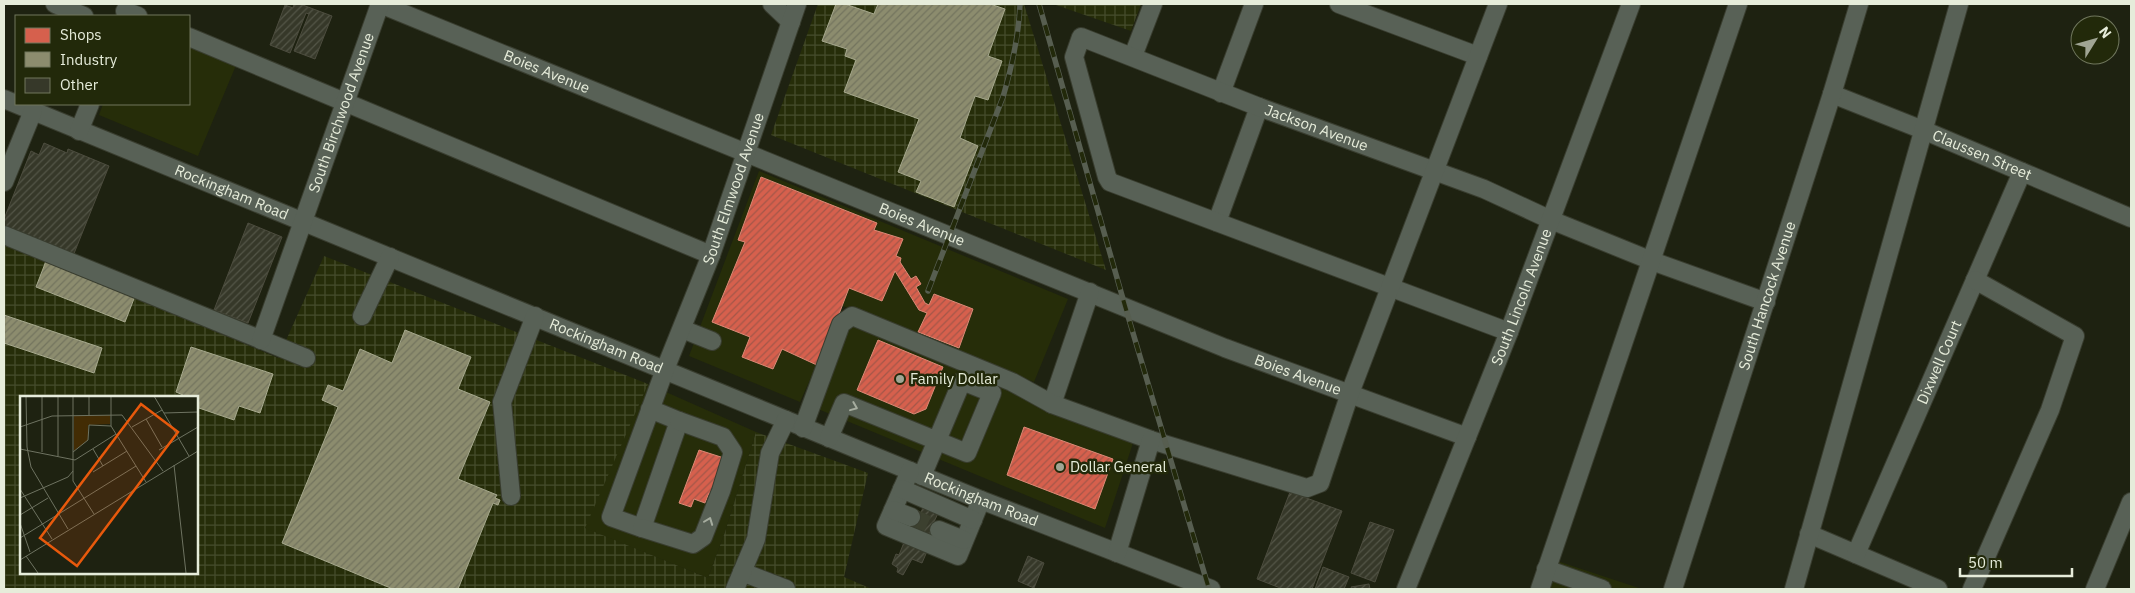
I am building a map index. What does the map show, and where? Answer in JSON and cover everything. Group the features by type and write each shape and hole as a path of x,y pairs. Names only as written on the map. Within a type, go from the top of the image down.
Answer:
{"street":[{"path":"55,4 82,15"},
{"name":"South Birchwood Avenue","path":"261,340 380,4"},
{"name":"Boies Avenue","path":"380,4 745,150 1226,348 1467,437"},
{"path":"772,4 791,22"},
{"name":"South Elmwood Avenue","path":"642,528 611,517 664,372 712,255 745,150 797,4"},
{"path":"1133,56 1153,4"},
{"path":"1221,93 1254,4"},
{"path":"1339,4 1478,56"},
{"path":"803,428 841,324 852,316 1012,382 1052,404 1152,440 1307,488 1320,483 1350,393 1389,287 1498,4"},
{"name":"South Lincoln Avenue","path":"1406,589 1509,332 1631,4"},
{"path":"1540,589 1738,4"},
{"name":"South Hancock Avenue","path":"1673,589 1766,302 1859,4"},
{"path":"1794,589 1959,4"},
{"path":"190,37 712,255"},
{"name":"Jackson Avenue","path":"1217,222 1110,182 1107,178 1074,57 1081,37 1133,56 1221,93 1484,189 1551,220 1652,261 1766,302"},
{"name":"Claussen Street","path":"1832,94 1923,130 2131,218"},
{"name":"Rockingham Road","path":"18,105 536,316 664,372 981,500 1211,589"},
{"path":"79,131 90,105"},
{"path":"1259,107 1217,222 1509,332"},
{"path":"4,182 33,111"},
{"name":"Dixwell Court","path":"1856,554 2022,172"},
{"path":"4,235 306,358"},
{"path":"362,316 390,257"},
{"path":"1972,589 2050,410 2075,336 1974,280"},
{"path":"1052,404 1090,292"},
{"path":"511,496 502,402 536,316"},
{"path":"682,329 712,341"},
{"path":"829,438 844,403 938,440 916,473 902,489 886,526 958,556 981,500"},
{"path":"650,409 723,437 733,452 722,491 703,537 693,544 642,528 679,421"},
{"path":"735,589 756,539 770,453 786,420"},
{"path":"1117,553 1152,440"},
{"path":"902,489 973,520"},
{"path":"2094,589 2127,524 2131,502"},
{"path":"892,510 911,518"},
{"path":"939,530 964,540"},
{"path":"1808,534 1938,589"},
{"path":"1546,569 1564,583 1602,589"},
{"path":"742,572 786,589"}],"shaded area":[{"path":"818,4 1024,4 1106,270 771,135"},
{"path":"1053,4 1141,4 1131,31"},
{"path":"190,42 237,63 198,156 99,115 103,105 190,105"},
{"path":"759,171 1068,299 1034,382 843,306 800,402 689,356"},
{"path":"4,242 278,358 324,256 648,384 585,528 708,578 725,532 756,432 868,473 844,577 872,589 4,589"},
{"path":"850,323 1133,443 1105,528 818,409"},
{"path":"648,384 756,432 725,532 708,578 584,528"},
{"path":"1554,560 1642,589 1545,589"}],"building: Shops":[{"path":"761,177 877,223 874,230 903,239 896,256 901,258 900,262 911,279 916,276 921,284 916,287 925,303 929,305 934,294 973,309 959,348 918,332 927,313 919,310 895,271 882,301 849,288 819,366 782,349 773,369 742,357 750,337 712,322 745,242 738,240"},
{"name":"Family Dollar","path":"878,340 943,367 926,409 914,414 857,390"},
{"name":"Dollar General","path":"1024,427 1113,459 1095,509 1007,475"},
{"path":"699,450 724,458 712,494 709,493 705,503 694,499 691,507 679,503"}],"building: Industry":[{"path":"836,4 845,4 874,14 878,4 990,4 1005,9 988,56 1002,61 988,100 975,96 960,138 978,146 954,207 916,192 921,181 898,172 919,119 844,92 856,60 845,56 847,49 822,41"},
{"path":"46,261 135,296 125,322 36,287"},
{"path":"4,315 102,348 94,373 4,343"},
{"path":"405,330 471,357 458,389 490,402 458,479 497,495 495,498 500,500 498,505 493,503 458,589 393,589 282,543 338,407 322,400 328,385 343,391 360,349 392,363"},
{"path":"191,347 273,374 260,413 239,406 234,420 198,408 198,396 183,396 176,392"}],"building: Other":[{"path":"294,4 300,4 332,16 315,59 294,51 309,14 306,13 290,53 270,45 285,5 293,8"},
{"path":"44,143 67,153 68,149 109,166 73,256 4,227 4,219 31,151 39,155"},
{"path":"248,223 282,237 248,323 214,310"},
{"path":"1290,492 1342,511 1312,589 1283,589 1257,579"},
{"path":"925,504 939,511 933,524 933,542 905,529 912,515 918,518"},
{"path":"1370,522 1394,530 1375,582 1351,573"},
{"path":"905,540 928,549 922,563 912,559 903,575 897,572 898,568 892,564 896,554 899,555"},
{"path":"1028,556 1044,563 1034,588 1018,581"},
{"path":"1323,567 1349,577 1344,589 1315,589"},
{"path":"1369,584 1370,589 1352,589 1351,587"}],"tunnel":[{"path":"911,517 939,530"}],"railway":[{"path":"928,291 1003,97 1015,51 1020,4"},
{"path":"1039,4 1125,306 1209,589"}],"place":[{"name":"Family Dollar","path":"900,379"},
{"name":"Dollar General","path":"1060,467"}]}
